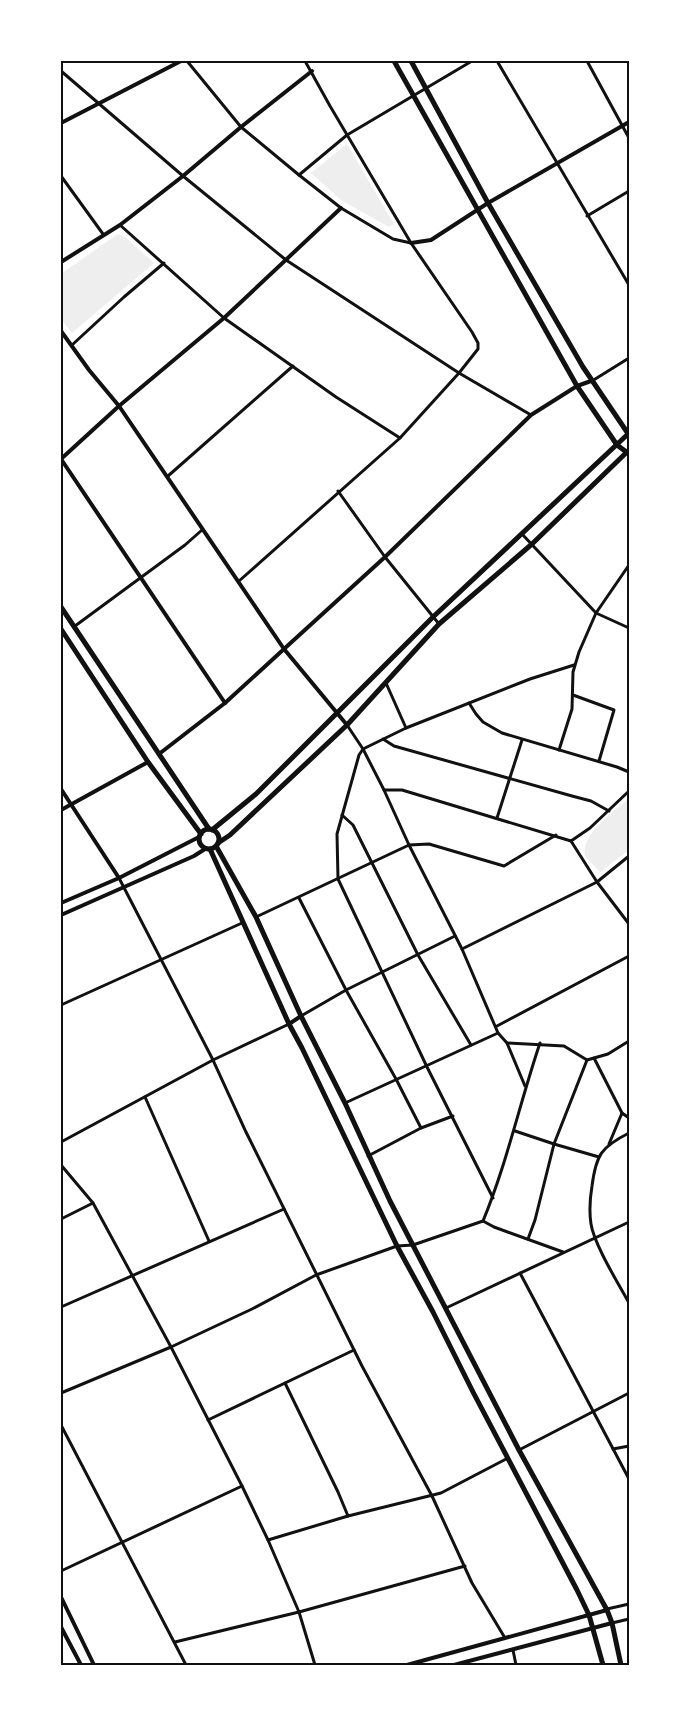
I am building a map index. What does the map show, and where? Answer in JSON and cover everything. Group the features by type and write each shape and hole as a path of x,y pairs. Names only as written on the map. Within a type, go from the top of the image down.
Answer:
{"main road":[{"path":"207,849 217,845 230,835 347,725 439,624 532,544 628,452 617,445 577,386 394,61"},
{"path":"200,835 210,830 256,794 433,617 628,435 591,381 488,203 411,61"},
{"path":"61,607 210,830 218,835 217,845 256,918 345,1103 368,1156 519,1450 607,1610 612,1623 621,1665"},
{"path":"62,630 148,762 200,835 201,845 207,849 289,1024 397,1246 557,1549 589,1615 603,1665"}],"street":[{"path":"61,123 181,61"},
{"path":"187,61 241,127 299,175 341,208 393,239 411,243 431,240 488,203 629,122"},
{"path":"239,581 338,491 400,438 459,373 478,349 478,343 411,243 305,61"},
{"path":"299,175 347,135 413,94 426,89 472,61"},
{"path":"496,61 629,285"},
{"path":"587,61 629,138"},
{"path":"61,71 183,176 286,260 459,373 531,416"},
{"path":"61,262 120,224 183,176 312,71"},
{"path":"61,176 103,234"},
{"path":"587,216 629,191"},
{"path":"224,703 61,459 119,406 224,318 341,208"},
{"path":"120,224 224,318 336,397 400,438"},
{"path":"72,345 164,263"},
{"path":"61,331 119,406 284,649 337,712 363,750 384,790 409,846 462,949 497,1026 498,1034 507,1043 525,1086"},
{"path":"159,754 224,703 386,557 531,416 577,386 591,381 629,358"},
{"path":"168,476 293,366"},
{"path":"338,491 386,557 439,624"},
{"path":"74,626 141,578 202,530"},
{"path":"521,533 596,613 629,628"},
{"path":"559,750 570,714 574,665 596,613 629,564"},
{"path":"492,1198 338,879 336,844 359,755 363,750 406,728 530,679 574,665"},
{"path":"386,683 406,728"},
{"path":"573,695 614,710 599,761"},
{"path":"469,703 476,714 492,728 522,740 599,761 629,772"},
{"path":"383,739 394,746 582,798 609,811"},
{"path":"498,818 522,740"},
{"path":"61,810 148,762"},
{"path":"61,789 124,887 213,1060 316,1275 432,1496 472,1583 505,1638"},
{"path":"384,790 402,790 571,841 597,882 629,924"},
{"path":"571,841 590,828 629,792"},
{"path":"342,815 353,824 418,954 470,1045"},
{"path":"61,903 119,878 200,835"},
{"path":"256,918 409,846 429,844 504,866 556,835"},
{"path":"61,915 207,849"},
{"path":"462,949 597,882 629,856"},
{"path":"299,898 420,1128"},
{"path":"61,1005 242,923"},
{"path":"61,1142 213,1060 289,1024 346,990 455,936"},
{"path":"497,1026 629,956"},
{"path":"345,1103 498,1034"},
{"path":"507,1043 564,1046 587,1060 608,1054 629,1041"},
{"path":"483,1221 515,1131 525,1086 540,1044"},
{"path":"594,1058 622,1113 629,1118"},
{"path":"528,1239 535,1220 554,1144 587,1060"},
{"path":"145,1097 209,1241"},
{"path":"608,1146 622,1113"},
{"path":"368,1156 420,1128 453,1116"},
{"path":"515,1131 599,1157"},
{"path":"629,1132 603,1150 595,1164 590,1203 591,1225 595,1238 629,1304"},
{"path":"61,1166 92,1203 171,1348 242,1486 299,1612 315,1665"},
{"path":"61,1219 92,1203"},
{"path":"61,1307 284,1208"},
{"path":"61,1393 171,1348 252,1309 316,1275 397,1246 413,1244 483,1221 563,1252"},
{"path":"446,1308 629,1222"},
{"path":"520,1273 629,1479"},
{"path":"208,1420 354,1350"},
{"path":"285,1383 348,1516"},
{"path":"519,1450 629,1392"},
{"path":"61,1425 186,1665"},
{"path":"613,1449 629,1446"},
{"path":"268,1540 348,1516 432,1496 508,1458"},
{"path":"61,1571 242,1486"},
{"path":"175,1642 299,1612 465,1566"},
{"path":"61,1598 94,1665"},
{"path":"407,1665 629,1604"},
{"path":"454,1665 629,1619"},
{"path":"61,1627 81,1665"},
{"path":"513,1650 516,1665"}],"shaded area":[{"path":"347,144 394,224 389,227 341,200 311,173"},
{"path":"118,234 125,237 154,263 72,333 61,319 61,274"},
{"path":"629,798 629,850 600,872 585,856 585,847 588,839 607,816"}]}
